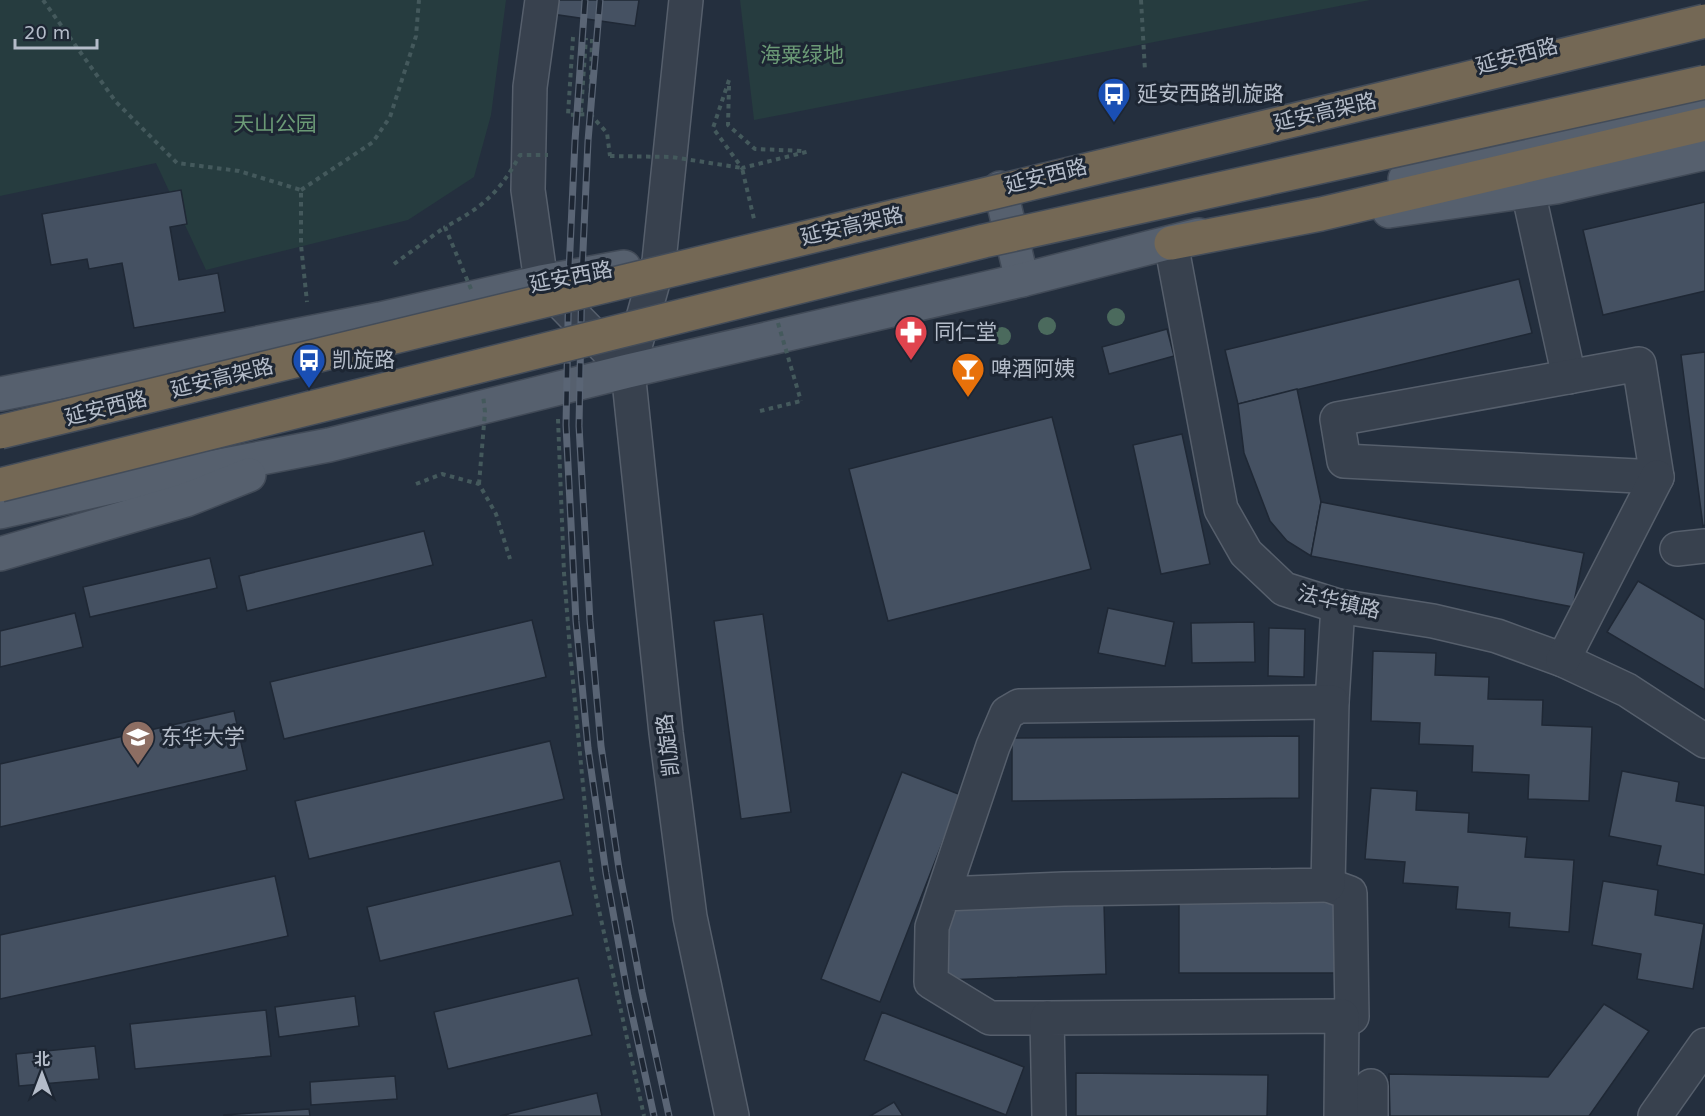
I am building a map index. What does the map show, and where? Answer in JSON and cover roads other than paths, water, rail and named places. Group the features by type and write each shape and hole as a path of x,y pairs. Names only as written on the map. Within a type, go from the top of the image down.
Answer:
{"highway":[{"name":"延安高架路","path":"0,433 1705,21"},
{"path":"0,485 984,241 1705,82"},
{"path":"1171,243 1321,214 1705,124"}],"main road":[{"name":"延安西路","path":"0,394 380,319 541,282 659,261 1000,188 1468,69 1705,5"},
{"path":"0,512 120,485 329,445 628,371 1022,280 1171,243 1705,96"},
{"path":"1171,243 1556,187 1705,153"},
{"path":"1000,188 1022,280"},
{"name":"延安西路","path":"0,433 270,367 380,319"},
{"path":"0,554 186,500 329,445"}],"street":[{"path":"542,0 530,87 528,190 541,282 628,371"},
{"name":"凯旋路","path":"686,0 659,261 628,371 666,733 690,917 732,1116"},
{"path":"1528,191 1569,377"},
{"name":"法华镇路","path":"1171,243 1221,509 1246,553 1284,589 1338,606 1433,621 1497,636 1563,660 1627,690 1705,741"},
{"path":"1563,660 1657,477 1640,364 1337,419 1344,461 1657,477"},
{"path":"1328,885 1332,702 1338,606"},
{"path":"943,894 1064,889 1328,885 1350,893 1352,1017 990,1018 931,982 932,927 943,894 993,746 1007,713 1019,706 1332,702"},
{"path":"1341,1116 1342,1016"},
{"path":"1047,1018 1049,1116"},
{"path":"1655,1116 1705,1045"}],"railway":[{"path":"585,0 569,271 566,425 576,621 588,748 606,873 628,996 654,1116"},
{"path":"600,0 588,141 582,273 579,426 590,621 601,746 619,869 642,992 669,1116"}],"place":[{"name":"延安西路凯旋路","path":"1114,123"},
{"name":"同仁堂","path":"911,361"},
{"name":"凯旋路","path":"309,389"},
{"name":"啤酒阿姨","path":"968,398"},
{"name":"东华大学","path":"138,766"}],"park label":[{"name":"海粟绿地","path":"802,55"},
{"name":"天山公园","path":"275,124"}]}
